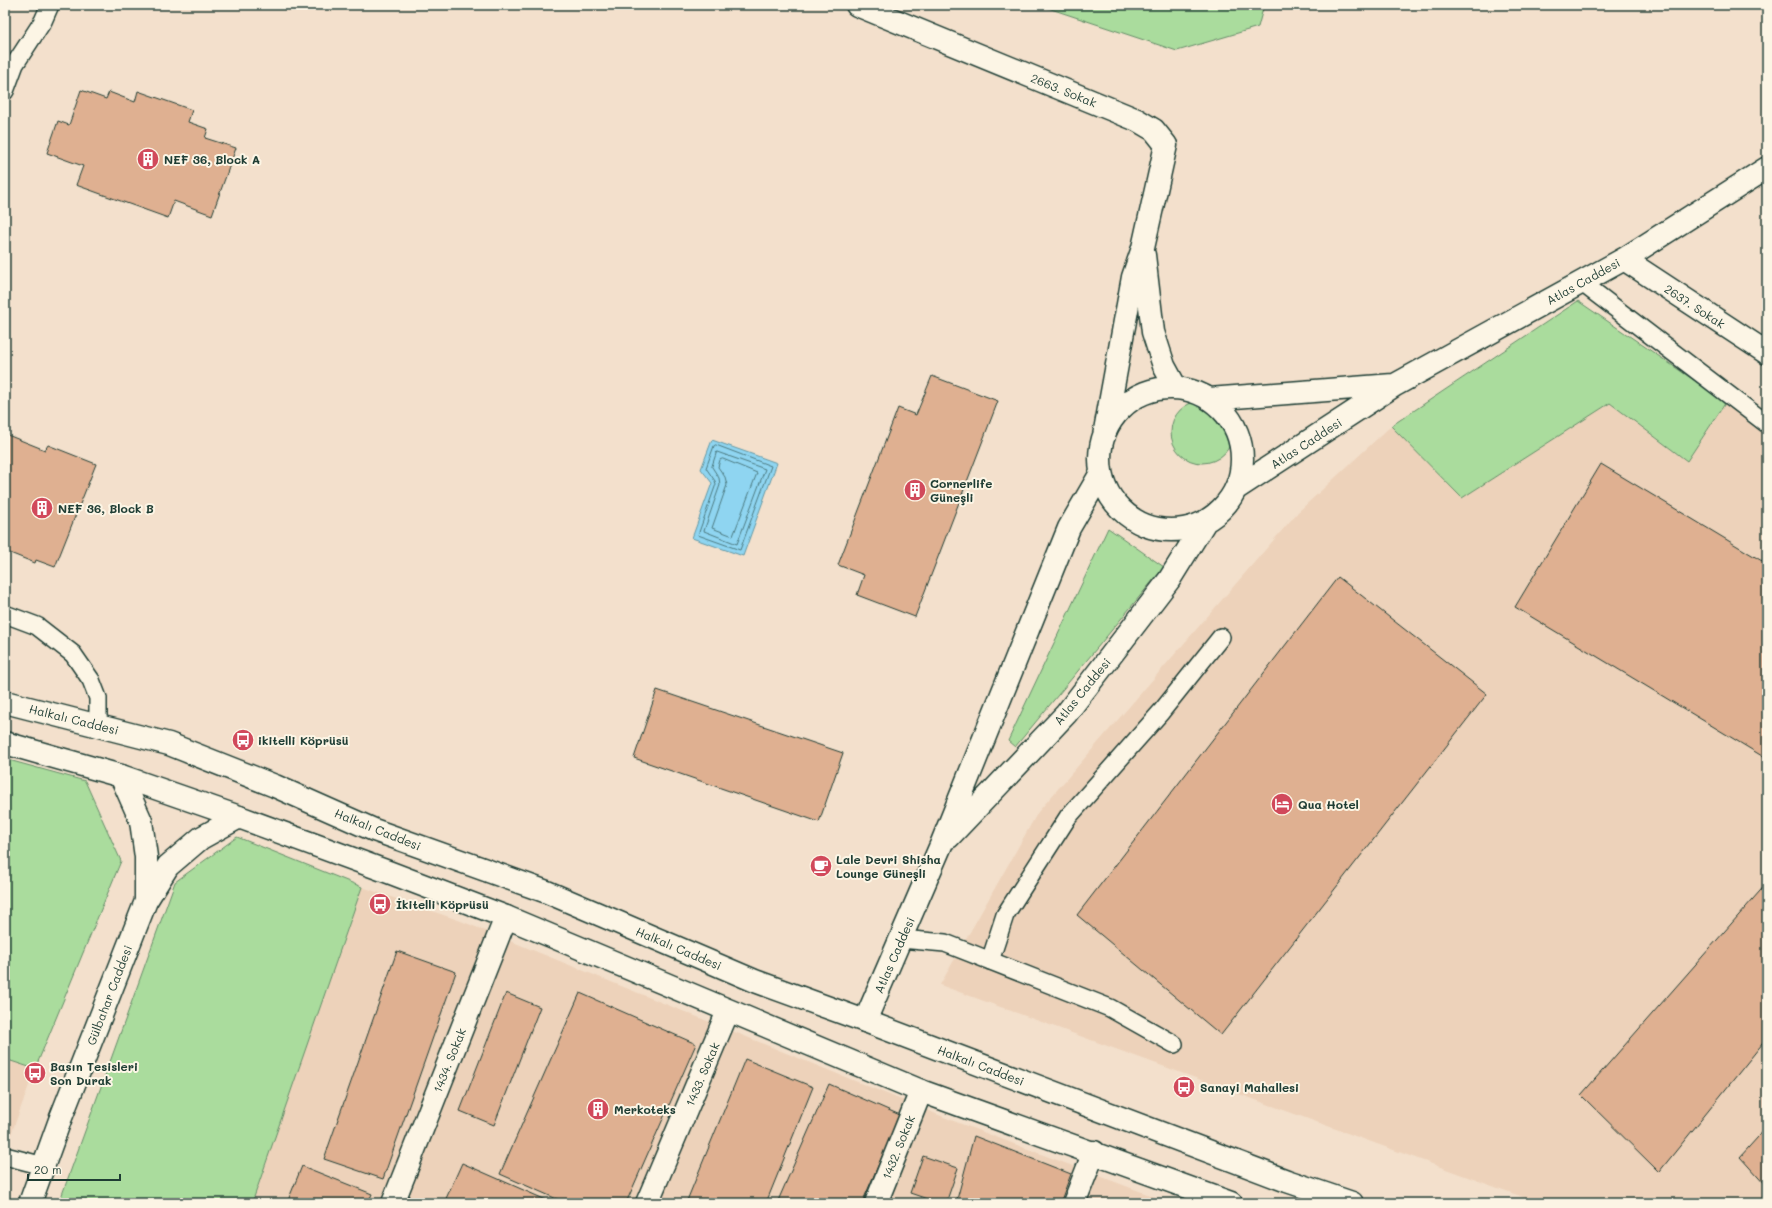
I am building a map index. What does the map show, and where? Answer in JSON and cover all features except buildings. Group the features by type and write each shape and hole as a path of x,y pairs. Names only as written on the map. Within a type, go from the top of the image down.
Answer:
{"street":[{"name":"2663. Sokak","path":"857,5 1130,117 1154,130 1166,145 1143,248"},
{"name":"Atlas Caddesi","path":"1237,488 1394,385 1624,259 1767,168"},
{"path":"1143,248 1153,332 1164,366 1176,388"},
{"path":"1104,436 1115,416 1132,400 1153,390 1176,388 1193,392 1209,399 1225,412 1236,429 1242,449 1242,469 1237,488 1224,508 1205,522 1184,529 1162,530 1140,523 1122,511 1109,494 1101,473 1100,454 1134,277 1143,248"},
{"name":"2637. Sokak","path":"1624,259 1767,353"},
{"name":"Atlas Caddesi","path":"1209,399 1394,385"},
{"name":"Atlas Caddesi","path":"865,1021 941,845 1069,528 1101,473"},
{"name":"Atlas Caddesi","path":"941,845 1066,714 1169,580 1205,522"},
{"name":"Halkalı Caddesi","path":"5,702 169,744 275,786 374,830 547,892 755,980 1287,1181 1352,1203"},
{"path":"5,743 121,776 239,817 506,917 921,1091 1094,1152 1231,1203"},
{"name":"Gülbahar Caddesi","path":"121,776 141,821 146,857 146,901"},
{"name":"Gülbahar Caddesi","path":"30,1203 60,1120 146,901 168,866 201,838 239,817"},
{"name":"1434. Sokak","path":"392,1203 506,917"},
{"name":"1433. Sokak","path":"647,1203 728,1011"},
{"name":"1432. Sokak","path":"876,1203 921,1091"},
{"path":"1074,1203 1094,1152"}],"lane":[{"path":"5,91 16,64 43,21 50,5"},
{"path":"1581,282 1767,424"},
{"path":"5,614 37,626 72,654 91,680 98,698 98,726"},
{"path":"990,961 1005,915 1068,817 1161,712 1221,637"},
{"path":"901,939 945,942 1110,1008 1174,1044"},
{"path":"5,1156 44,1166"}],"shaded area":[{"path":"1726,402 1767,430 1767,1203 1539,1203 940,985 1038,812 1298,512 1391,426 1462,498 1610,403 1687,461"},
{"path":"362,887 461,921 951,1120 1171,1203 252,1203"},
{"path":"5,1059 35,1069 5,1151"}],"green space":[{"path":"1039,5 1264,5 1258,27 1177,51"},
{"path":"1578,301 1726,402 1687,461 1610,403 1462,498 1391,426"},
{"path":"1202,401 1219,406 1224,410 1228,415 1233,432 1228,449 1224,454 1219,458 1202,463 1185,458 1180,454 1176,449 1171,432 1176,415 1180,410 1185,406"},
{"path":"1108,528 1164,567 1015,747 1008,741"},
{"path":"5,759 85,781 121,861 35,1069 5,1059"},
{"path":"237,837 362,887 252,1203 59,1203 175,882"}],"water":[{"path":"712,440 777,463 743,556 692,538 712,483 701,469"}],"place":[{"name":"NEF 36, Block A","path":"148,159"},
{"name":"Cornerlife Güneşli","path":"915,490"},
{"name":"NEF 36, Block B","path":"42,508"},
{"name":"ikitelli Köprüsü","path":"243,740"},
{"name":"Qua Hotel","path":"1282,804"},
{"name":"Lale Devri Shisha Lounge Güneşli","path":"821,866"},
{"name":"İkitelli Köprüsü","path":"380,904"},
{"name":"Basın Tesisleri Son Durak","path":"35,1073"},
{"name":"Sanayi Mahallesi","path":"1184,1087"},
{"name":"Merkoteks","path":"598,1109"}]}
